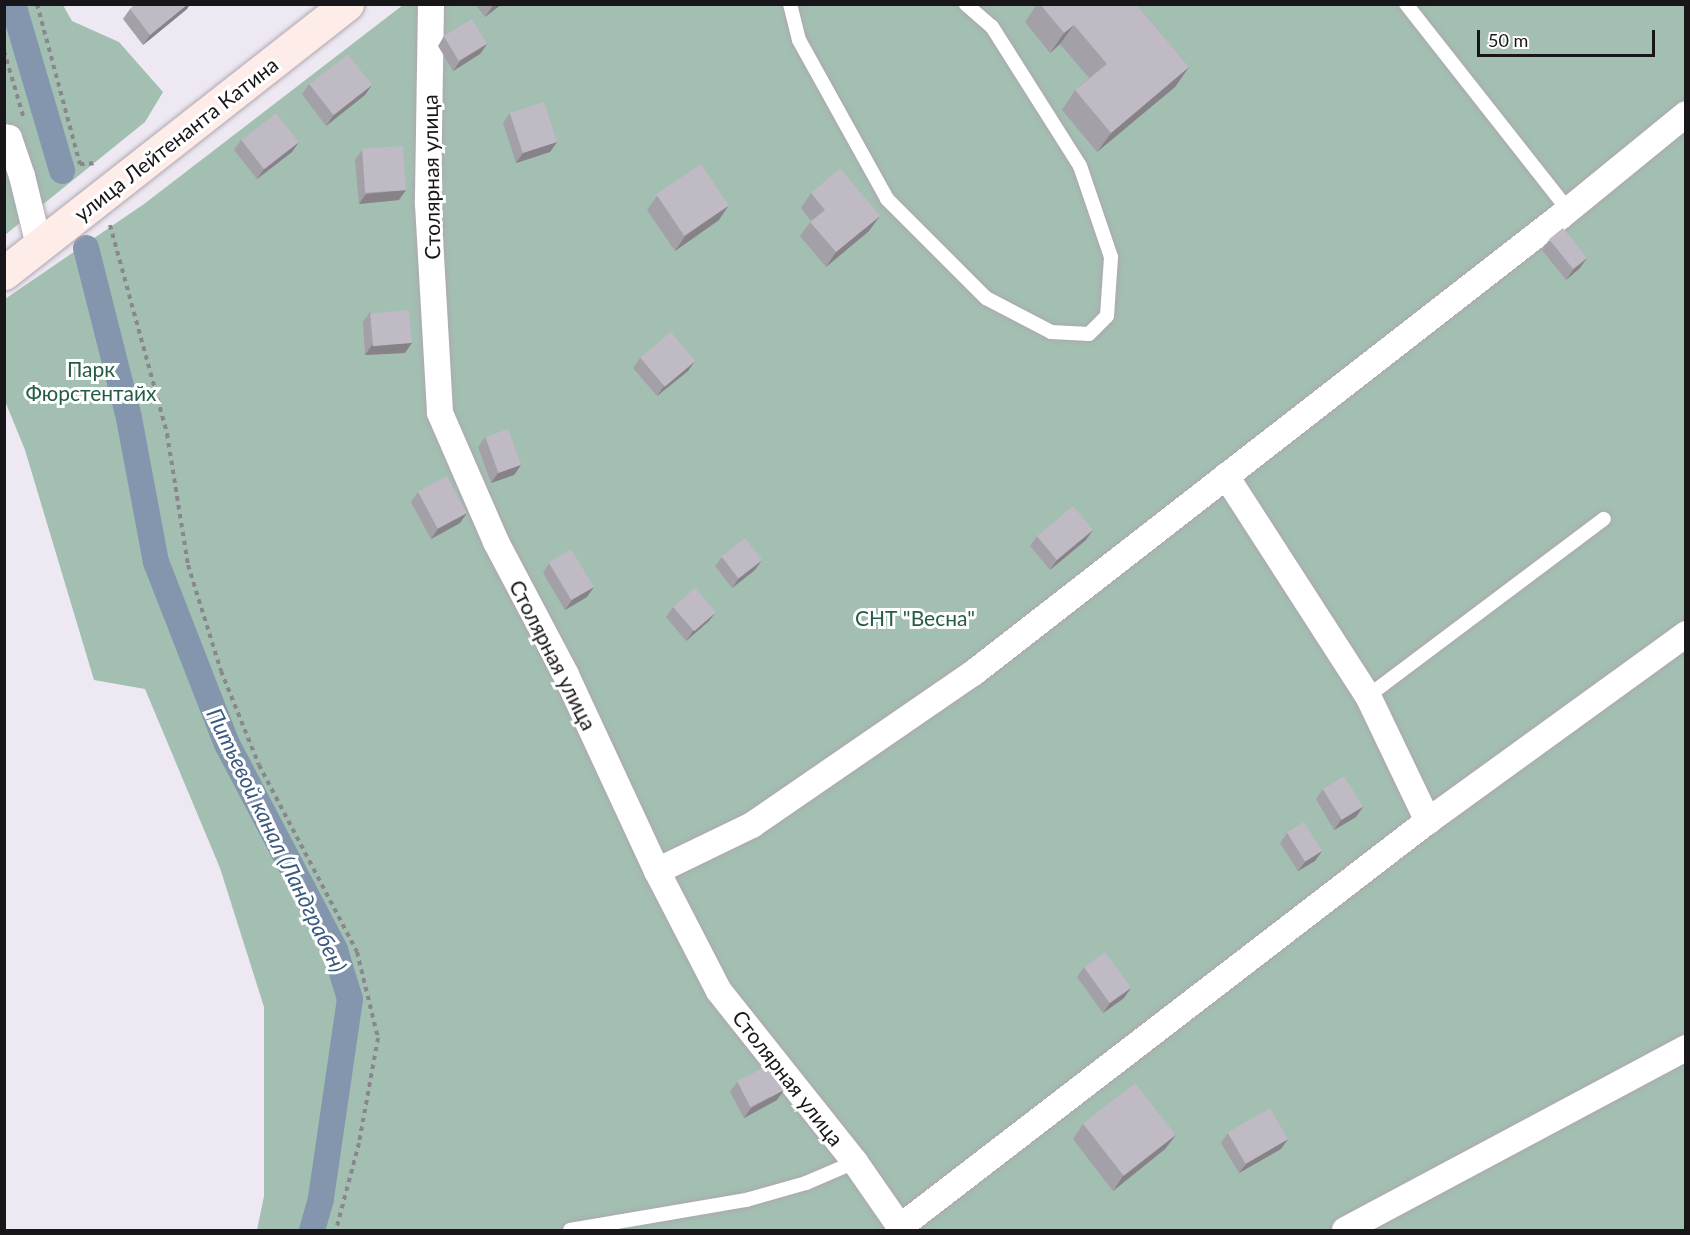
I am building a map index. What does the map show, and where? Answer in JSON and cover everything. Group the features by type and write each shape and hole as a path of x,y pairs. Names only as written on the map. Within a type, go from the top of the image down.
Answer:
{"street":[{"name":"улица Лейтенанта Катина","path":"4,273 347,4"},
{"name":"Столярная улица","path":"431,4 428,204 440,413 496,542 566,675 657,871 719,991 855,1162 901,1229"},
{"path":"657,871 752,825 962,680 1568,210 1686,114"},
{"path":"11,132 39,246"},
{"path":"1226,476 1368,696 1428,820"},
{"path":"901,1229 1428,820 1686,634"},
{"path":"1345,1230 1686,1048"}],"lane":[{"path":"790,4 799,40 887,199 986,298 1051,332 1089,334 1107,316 1112,256 1080,166 992,27 966,4"},
{"path":"1406,4 1568,210"},
{"path":"1368,696 1604,519"},
{"path":"570,1230 746,1200 806,1183 855,1162"}],"path":[{"path":"37,4 80,164"},
{"path":"4,51 11,132"},
{"path":"115,248 167,434 188,565 220,671 259,765 357,952 378,1038 359,1143 336,1230"}],"green space":[{"path":"5,5 63,5 72,21 119,42 163,92 145,122 5,235"},
{"name":"СНТ \"Весна\"","path":"403,5 1685,5 1685,1230 257,1230 264,1196 264,1007 220,868 145,689 94,680 25,450 5,401 5,299 144,204"}],"building":[{"path":"136,4 188,4 150,35 130,9"},
{"path":"1040,4 1136,4 1189,67 1111,133 1075,90 1107,64 1074,25 1064,33"},
{"path":"472,19 487,44 459,61 444,36"},
{"path":"348,54 372,85 333,115 309,84"},
{"path":"544,102 557,142 523,153 510,113"},
{"path":"276,113 299,142 264,169 241,140"},
{"path":"403,146 406,190 365,193 362,149"},
{"path":"701,164 729,205 684,236 656,194"},
{"path":"840,168 880,216 836,252 810,222 825,210 811,193"},
{"path":"1563,228 1587,258 1573,269 1549,239"},
{"path":"409,310 412,343 373,346 370,313"},
{"path":"671,332 695,361 665,387 640,358"},
{"path":"508,429 521,465 498,473 485,437"},
{"path":"447,476 467,513 438,529 418,491"},
{"path":"1073,506 1093,530 1057,560 1037,536"},
{"path":"745,538 762,560 739,579 721,556"},
{"path":"571,549 594,587 571,600 549,562"},
{"path":"695,588 716,612 694,631 673,607"},
{"path":"1344,776 1363,807 1342,820 1323,789"},
{"path":"1304,822 1322,851 1305,861 1287,833"},
{"path":"1105,952 1131,988 1110,1003 1084,967"},
{"path":"771,1064 784,1090 750,1107 737,1081"},
{"path":"1135,1083 1176,1135 1124,1176 1083,1124"},
{"path":"1270,1108 1288,1139 1246,1164 1228,1132"}],"waterway":[{"name":"Питьевой канал (Ландграбен)","path":"13,4 62,171"},
{"name":"Питьевой канал (Ландграбен)","path":"86,248 129,418 156,562 227,744 335,950 350,999 321,1199 312,1230"}],"park label":[{"name":"Парк Фюрстентайх","path":"91,381"}]}
